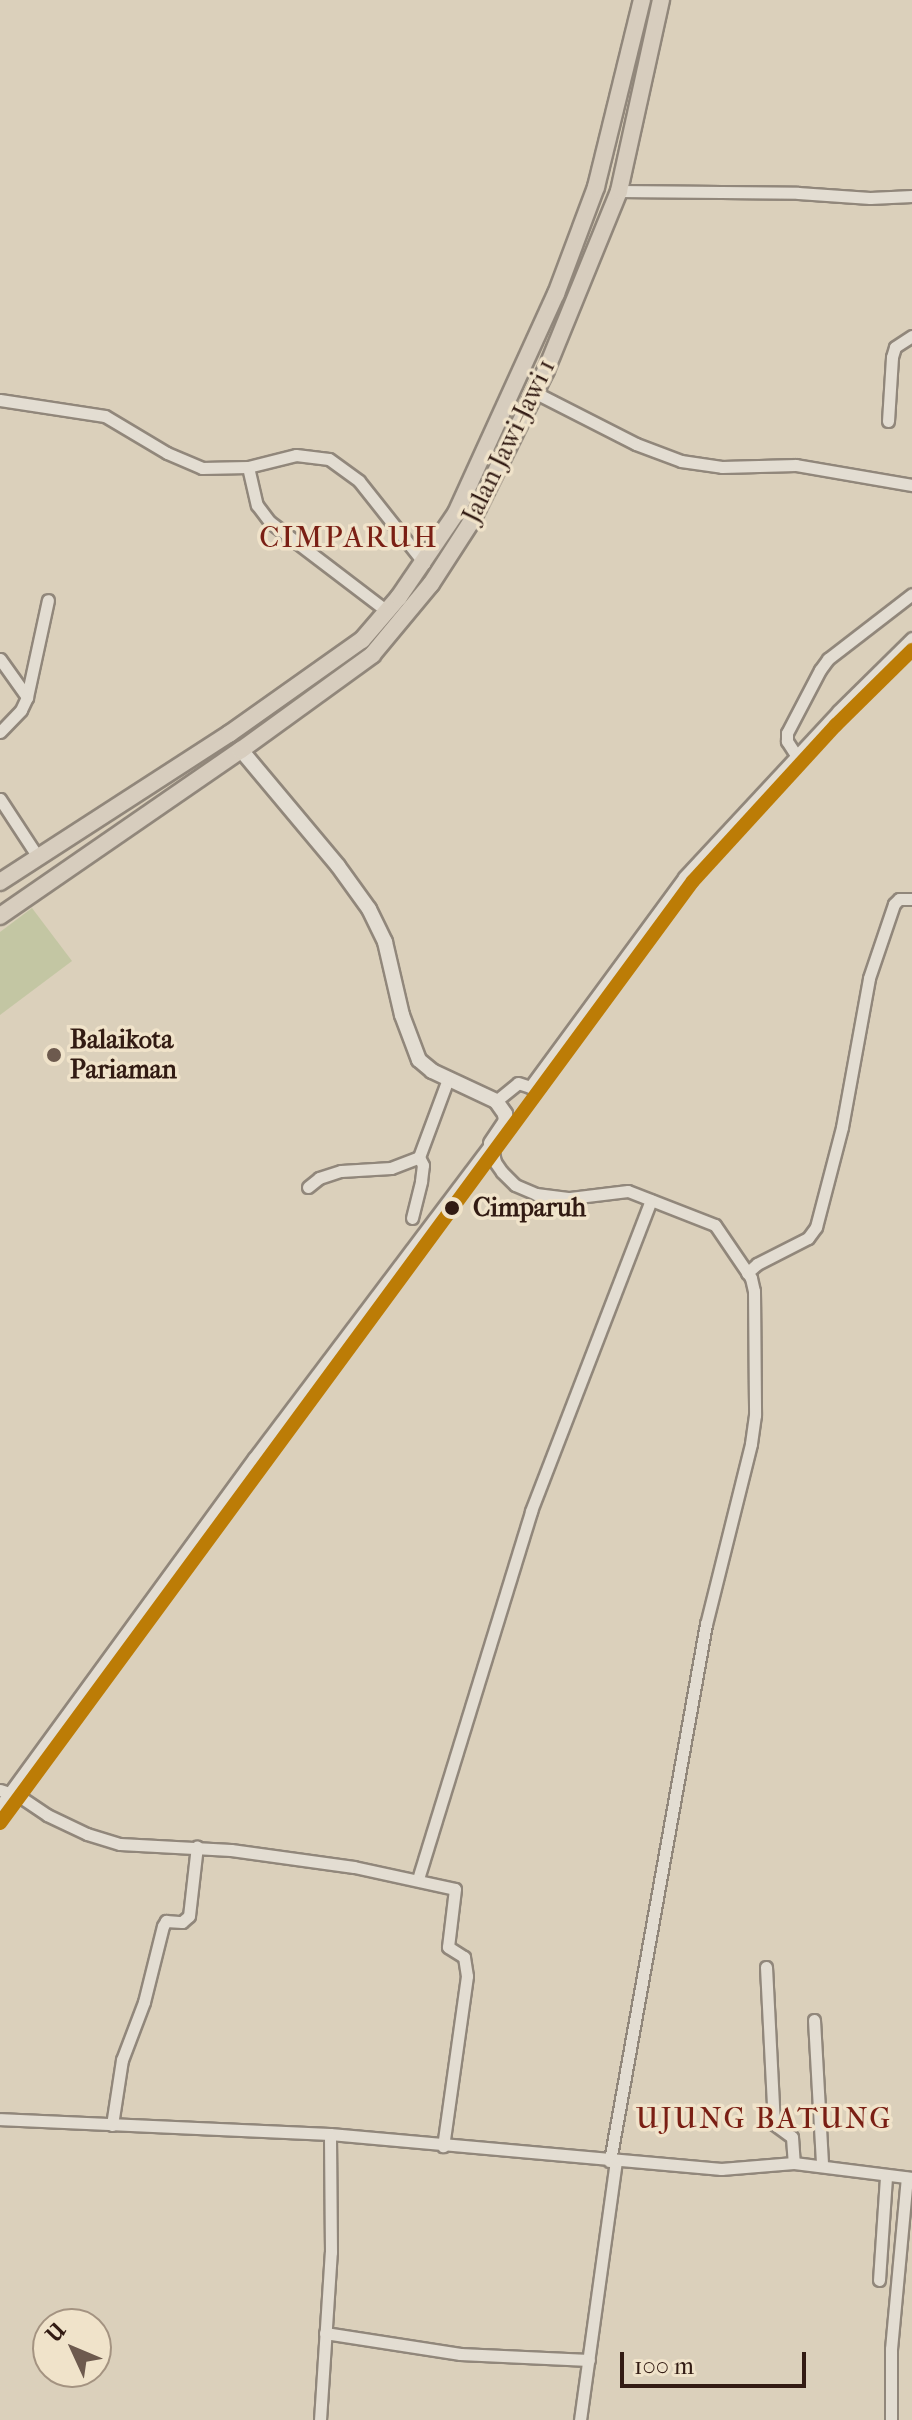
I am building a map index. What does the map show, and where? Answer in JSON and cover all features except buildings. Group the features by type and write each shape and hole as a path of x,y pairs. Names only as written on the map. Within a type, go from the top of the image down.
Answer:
{"main road":[{"name":"Jalan Jawi-Jawi 1","path":"0,882 367,647 387,611 424,563 456,513 556,294 596,187 642,0"},
{"name":"Jalan Jawi-Jawi 1","path":"0,916 241,750 367,647 431,584 471,522 534,392 619,191 661,0"},
{"path":"638,19 657,21"},
{"path":"556,294 574,302"},
{"path":"143,789 154,811"}],"street":[{"path":"619,191 798,193 870,198 912,196"},
{"path":"888,421 892,357 895,347 912,336"},
{"path":"534,392 636,444 691,463 796,465 912,485"},
{"path":"0,400 105,416 167,453 202,468 248,467 296,455 313,455 338,463 359,481 424,563"},
{"path":"248,467 257,505 270,522 387,611"},
{"path":"796,755 787,741 787,733 820,670 828,659 912,594"},
{"path":"0,732 21,710 27,697 48,600"},
{"path":"498,1099 518,1083 530,1087 684,877 796,755 912,638"},
{"path":"0,659 27,697"},
{"path":"0,1806 5,1791 506,1121 498,1099 432,1071 412,1049 385,942 369,909 338,866 241,750"},
{"path":"0,799 38,857"},
{"path":"747,1273 757,1264 808,1238 816,1227 842,1127 869,978 894,904 899,899 912,899"},
{"path":"412,1218 423,1165 419,1157 448,1079"},
{"path":"491,1143 495,1162 502,1172 515,1185 536,1194 570,1198 628,1191 715,1225 747,1273 754,1291 755,1415 751,1444 706,1624 613,2161 580,2420"},
{"path":"308,1187 319,1178 341,1171 391,1168 419,1157"},
{"path":"418,1879 531,1511 651,1200"},
{"path":"5,1791 47,1815 101,1839 129,1845 197,1846 418,1879 455,1889 448,1947 467,1963 443,2146"},
{"path":"112,2125 122,2060 144,2002 163,1926 169,1921 182,1922 189,1916 197,1846"},
{"path":"766,1967 773,2118 776,2127 792,2137 794,2163"},
{"path":"814,2020 822,2165"},
{"path":"0,2119 330,2134 721,2169 794,2163 822,2165 886,2178 910,2178 891,2349 891,2420"},
{"path":"320,2420 331,2252 330,2134"},
{"path":"879,2280 886,2178"},
{"path":"325,2333 460,2354 589,2360"}],"green space":[{"path":"32,908 72,961 0,1015 0,932"}],"transit line":[{"path":"0,1823 693,881 836,725 912,650"}],"place":[{"name":"Balaikota Pariaman","path":"54,1055"},
{"name":"Cimparuh","path":"452,1208"}],"district":[{"name":"CIMPARUH","path":"349,538"},
{"name":"UJUNG BATUNG","path":"764,2119"}]}
